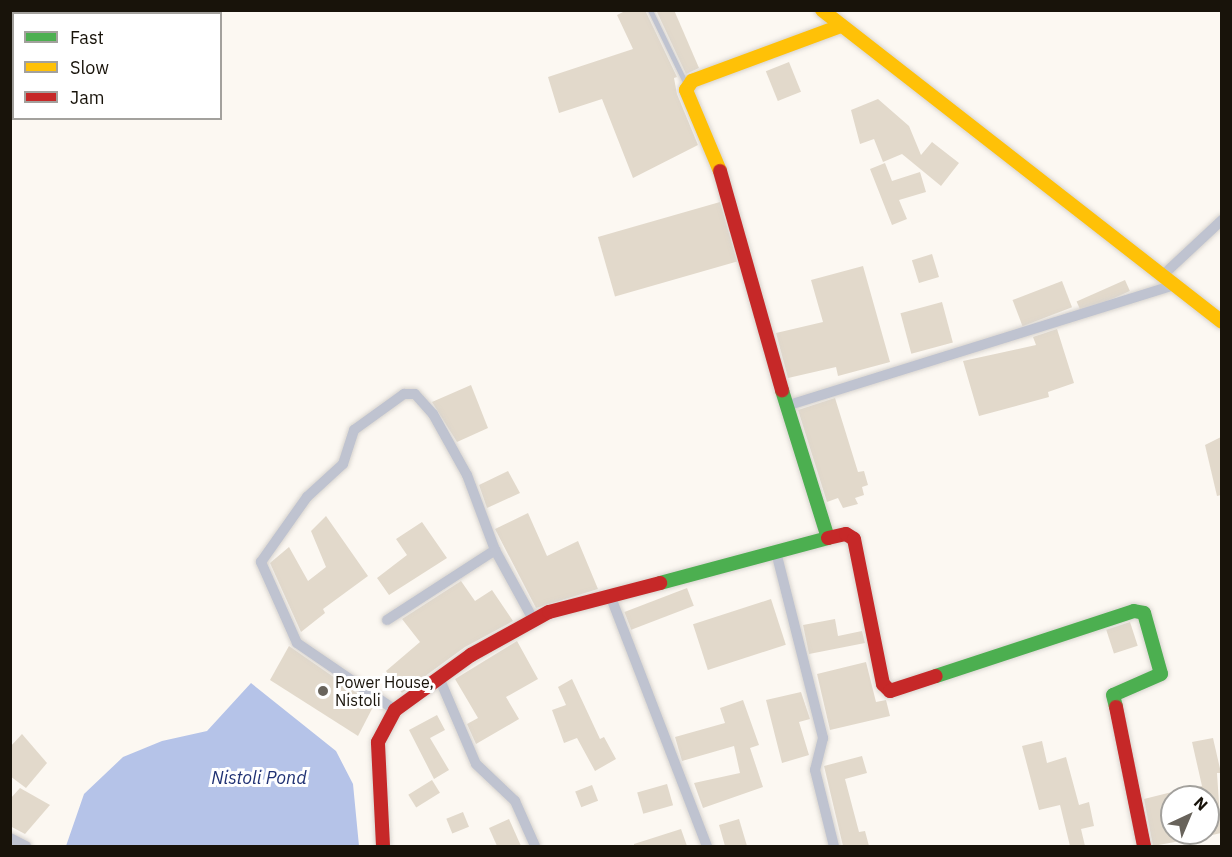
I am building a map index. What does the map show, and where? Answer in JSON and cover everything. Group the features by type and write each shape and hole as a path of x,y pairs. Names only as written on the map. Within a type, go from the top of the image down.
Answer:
{"street":[{"path":"822,10 1221,322"},
{"path":"828,538 786,406 726,189 688,97 687,85 842,26"},
{"path":"1162,276 1221,220"},
{"path":"786,406 1174,285"},
{"path":"395,710 297,643 261,569 262,557 307,497 343,464 354,430 410,393 433,414 467,475 495,550 533,619"},
{"path":"383,846 378,742 395,710 441,680 471,655 533,619 610,595 846,534 854,539 883,684 890,692 1134,611 1144,614 1161,674 1157,679 1116,692 1113,700 1144,846"},
{"path":"387,620 495,550"},
{"path":"776,552 823,738 815,770 834,846"},
{"path":"610,595 707,846"},
{"path":"441,680 476,764 515,801 536,846"},
{"path":"10,838 26,846"}],"lane":[{"path":"650,10 675,69 687,85"}],"water":[{"name":"Nistoli Pond","path":"251,683 336,751 353,784 359,846 66,846 84,794 123,757 162,741 207,731"}],"building":[{"path":"627,10 645,10 677,77 674,78 677,94 698,145 633,178 602,99 559,113 548,77 633,49 617,15"},
{"path":"656,10 674,10 699,68 686,74"},
{"path":"789,62 801,92 778,101 766,71"},
{"path":"878,99 909,126 921,155 932,142 959,163 941,186 902,154 883,162 874,139 860,144 851,110"},
{"path":"885,163 892,181 920,172 926,192 899,200 907,219 892,225 870,169"},
{"path":"720,202 737,262 615,297 598,237"},
{"path":"932,254 939,277 919,283 912,260"},
{"path":"863,266 890,362 838,376 836,367 788,378 776,333 823,322 811,280"},
{"path":"1125,280 1130,291 1081,313 1077,302"},
{"path":"1062,281 1072,307 1023,326 1013,300"},
{"path":"942,302 953,343 911,354 900,313"},
{"path":"1057,329 1074,383 1048,392 1049,397 979,416 963,361 1036,345 1033,337"},
{"path":"471,385 488,428 457,442 432,402"},
{"path":"835,398 858,472 864,471 868,485 862,487 864,495 855,498 858,504 843,508 838,498 827,502 798,410"},
{"path":"1221,437 1221,495 1217,496 1205,445"},
{"path":"508,471 520,493 487,508 479,485"},
{"path":"528,513 547,556 578,541 598,589 536,608 495,529"},
{"path":"326,516 368,576 323,609 325,613 301,632 270,563 289,547 308,581 326,567 311,531"},
{"path":"422,522 447,558 389,595 377,578 407,555 396,539"},
{"path":"461,581 475,601 492,590 513,621 465,647 402,693 386,671 420,642 402,619"},
{"path":"687,588 694,606 631,630 624,612"},
{"path":"771,599 786,645 708,670 693,624"},
{"path":"835,619 838,636 862,631 865,643 809,654 803,625"},
{"path":"1130,622 1138,646 1114,654 1106,630"},
{"path":"517,641 538,679 506,697 519,719 476,744 467,724 478,718 455,679"},
{"name":"Power House, Nistoli","path":"289,646 374,705 358,736 270,680"},
{"path":"866,662 876,702 886,700 890,716 830,730 817,674"},
{"path":"572,679 600,739 604,737 616,759 595,771 577,738 564,743 552,710 566,705 558,687"},
{"path":"801,692 810,719 799,722 809,755 782,763 766,700"},
{"path":"743,700 759,745 750,748 763,787 703,808 694,783 740,773 734,746 682,761 675,737 725,723 720,708"},
{"path":"437,715 445,730 430,738 449,770 434,779 409,730"},
{"path":"22,734 47,763 26,788 10,776 10,747"},
{"path":"1213,738 1221,773 1217,773 1218,785 1202,785 1192,742"},
{"path":"1042,741 1047,763 1066,757 1079,805 1089,802 1094,826 1081,829 1085,846 1070,846 1060,805 1039,810 1022,746"},
{"path":"862,756 867,773 845,779 859,832 865,831 869,846 843,846 824,766"},
{"path":"432,780 440,793 416,808 408,795"},
{"path":"667,784 673,805 643,814 637,793"},
{"path":"592,785 598,801 581,807 575,791"},
{"path":"20,788 50,805 25,834 10,826 10,799"},
{"path":"1160,795 1160,845 1153,846 1144,799"},
{"path":"463,812 469,827 452,834 446,819"},
{"path":"509,819 521,846 497,846 489,828"},
{"path":"739,819 747,846 725,846 719,825"},
{"path":"681,829 687,846 634,846 634,844"}],"traffic: fast":[{"path":"660,583 828,538 782,390"},
{"path":"936,676 1134,611 1144,613 1161,674 1113,695 1116,707"}],"traffic: slow":[{"path":"822,10 1222,322"},
{"path":"720,171 686,90 692,81 841,26"}],"traffic: jam":[{"path":"720,171 782,390"},
{"path":"828,538 846,534 854,539 883,684 890,691 936,676"},
{"path":"383,846 378,742 395,710 471,655 549,612 660,583"},
{"path":"1116,707 1144,846"}],"place":[{"name":"Power House, Nistoli","path":"323,691"}]}
